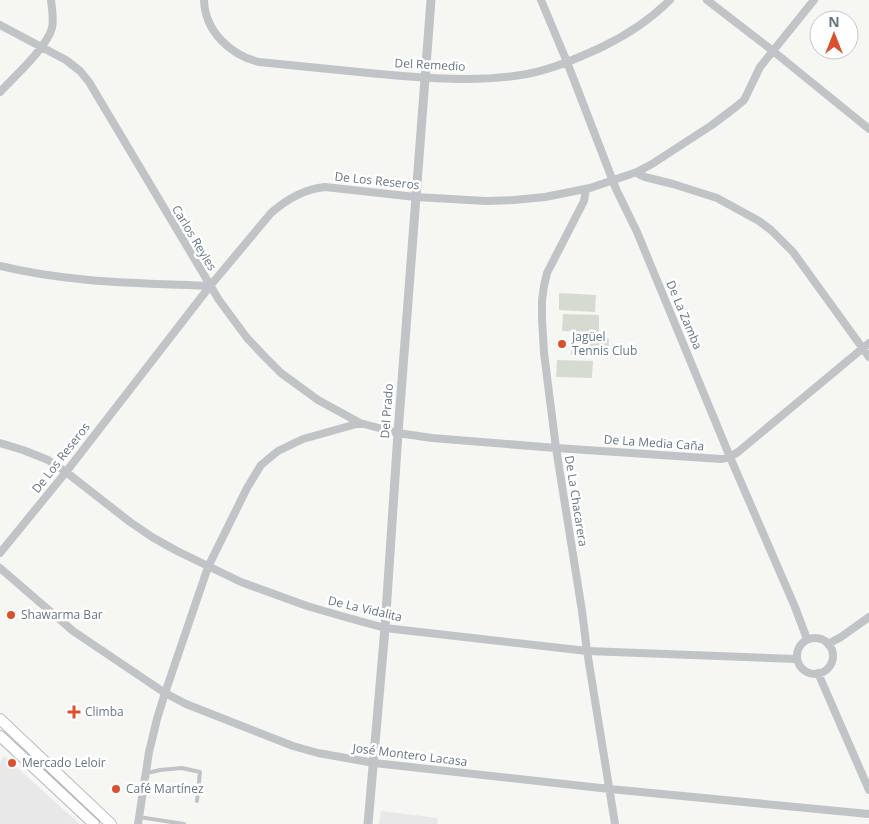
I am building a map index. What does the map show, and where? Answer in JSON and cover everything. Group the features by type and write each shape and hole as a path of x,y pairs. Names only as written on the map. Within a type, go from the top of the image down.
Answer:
{"main road":[{"path":"0,719 111,824"},
{"path":"0,736 94,824"}],"street":[{"path":"0,92 42,48 49,36 53,18 51,0"},
{"name":"Del Remedio","path":"204,0 207,19 216,34 230,49 248,60 425,78 459,79 501,78 528,74 567,62 631,32 670,0"},
{"name":"Del Prado","path":"368,824 385,628 431,0"},
{"name":"De La Zamba","path":"541,0 613,180 637,232 730,457 795,607 806,639"},
{"path":"707,0 773,51 869,130"},
{"name":"De Los Reseros","path":"0,553 66,472 210,286 271,213 283,203 303,191 325,187 416,198 486,201 514,200 546,197 586,189 637,172 697,135 744,100 760,67 814,0"},
{"name":"Carlos Reyles","path":"0,25 66,60 89,82 218,300 264,357 281,373 318,400 360,423 398,433"},
{"path":"637,172 645,177 717,198 759,221 771,230 794,252 866,346 869,357"},
{"name":"De La Chacarera","path":"586,189 584,201 547,273 543,293 542,319 544,353 556,448 615,824"},
{"path":"0,266 36,274 75,279 210,286"},
{"path":"730,457 866,346"},
{"path":"138,821 152,736 165,693 208,567 247,488 261,465 278,450 304,439 360,423"},
{"name":"De La Media Caña","path":"398,433 432,438 556,448 712,459 730,457"},
{"name":"De La Vidalita","path":"0,443 48,460 152,537 208,567 273,595 385,628 587,652 797,659"},
{"name":"José Montero Lacasa","path":"0,568 72,631 165,693 186,704 293,746 318,753 374,763 610,789 869,814"},
{"path":"828,644 869,617"},
{"path":"816,638 825,640 828,644 832,652 832,661 827,669 818,673 809,673 798,664 796,654 806,639 816,638"},
{"path":"818,673 869,790"}],"lane":[{"path":"145,773 182,768 200,772 197,801"},
{"path":"138,821 184,824"}],"shaded area":[{"path":"559,293 596,295 595,312 559,310"},
{"path":"563,314 599,315 599,332 562,331"},
{"path":"572,338 609,339 608,356 571,355"},
{"path":"557,360 593,361 592,378 556,377"},
{"path":"4,756 80,824 0,824 0,762"},
{"path":"381,811 438,818 437,824 379,824"}],"place":[{"name":"Jagüel Tennis Club","path":"562,344"},
{"name":"Shawarma Bar","path":"11,615"},
{"name":"Climba","path":"74,712"},
{"name":"Mercado Leloir","path":"12,763"},
{"name":"Café Martínez","path":"116,789"}]}
